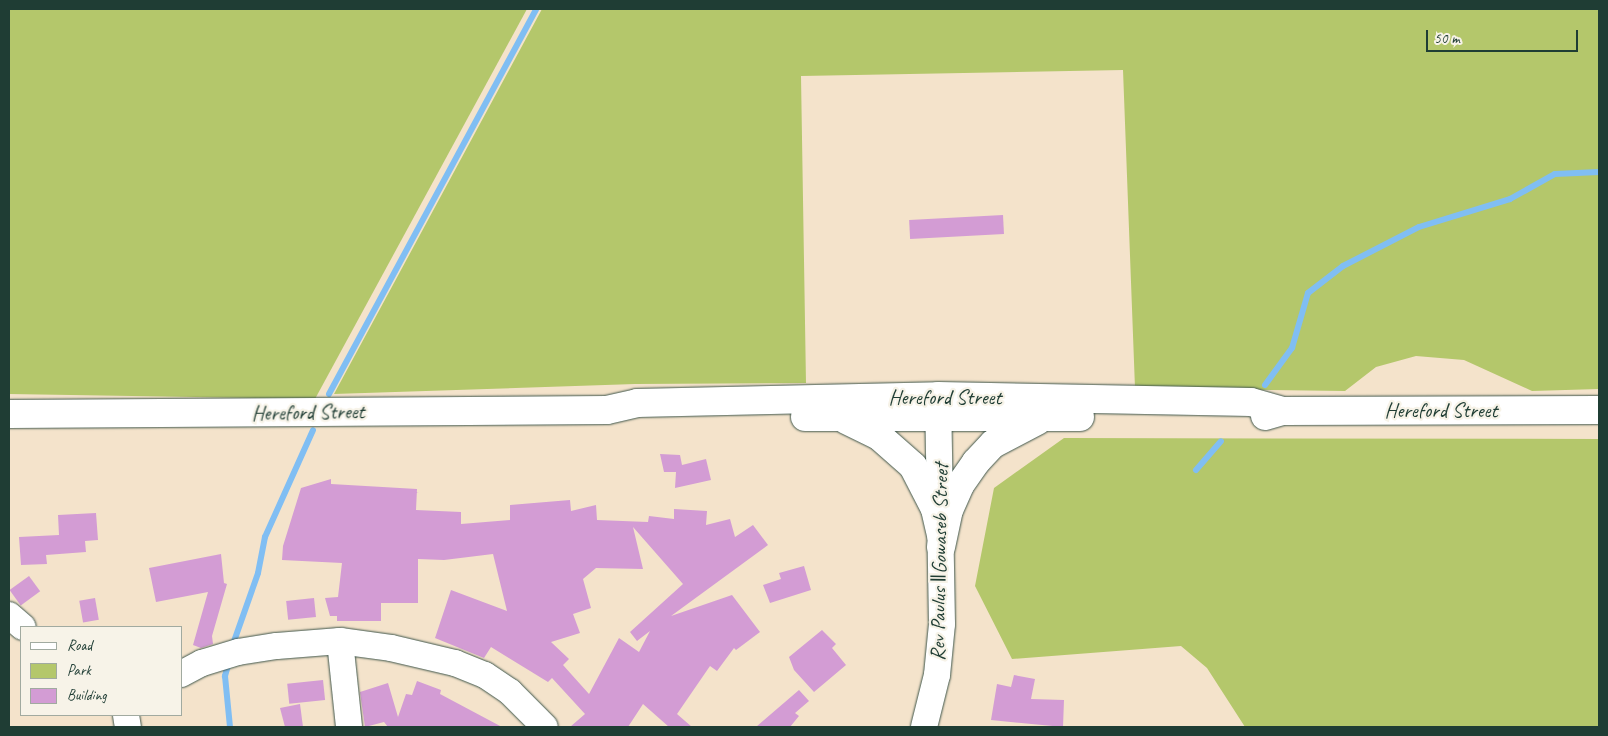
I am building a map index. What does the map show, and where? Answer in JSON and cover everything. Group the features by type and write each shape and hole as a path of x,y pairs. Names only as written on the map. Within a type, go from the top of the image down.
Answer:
{"main road":[{"name":"Hereford Street","path":"9,414 607,410 637,403 939,407 1251,402 1282,411"},
{"name":"Hereford Street","path":"607,410 638,417 837,417 939,407 1051,417 1253,419 1282,411 1599,410"},
{"path":"837,417 878,436 913,466 935,509 942,542"},
{"path":"942,542 949,510 960,484 976,462 993,444 1010,432 1051,417"}],"street":[{"name":"Rev Paulus ǁGowaseb Street","path":"924,727 937,675 942,624 939,407"},
{"path":"9,615 22,626"},
{"path":"182,673 202,662 238,652 340,641 400,650 455,663 485,675 510,692 545,727"},
{"path":"340,641 349,727"}],"green space":[{"path":"9,9 527,9 315,399 9,394"},
{"path":"542,9 1599,9 1599,389 1532,391 1464,360 1416,356 1376,367 1345,391 1135,388 1123,70 801,76 806,383 635,384 334,394"},
{"path":"1064,438 1599,439 1599,727 1245,727 1207,668 1181,646 1012,659 975,586 994,488"}],"building":[{"path":"1003,215 1004,234 910,239 909,220"},
{"path":"660,454 680,455 682,465 706,459 711,480 675,488 676,472 664,472"},
{"path":"331,479 331,484 417,489 416,510 461,512 461,524 510,520 510,505 570,500 571,511 596,505 597,520 648,522 649,516 674,519 674,509 707,511 706,525 730,519 735,537 753,525 768,545 671,616 732,595 760,632 736,650 734,648 717,671 710,666 677,714 692,727 669,727 643,704 628,727 570,727 585,714 552,678 548,682 491,647 484,658 435,638 451,590 507,611 493,554 444,560 418,559 418,603 381,603 381,621 337,621 337,616 330,616 325,598 338,597 342,563 282,560 283,546 301,488","holes":["633,527 683,584 630,632 637,641 650,631 639,652 619,638 589,694 563,665 569,659 551,642 580,633 573,614 591,608 583,579 596,568 643,569"]},
{"path":"96,513 98,540 85,541 86,552 46,555 47,564 21,565 19,537 59,535 58,515"},
{"path":"221,554 224,583 227,584 212,636 213,644 201,648 193,645 208,592 156,602 149,568"},
{"path":"804,566 811,590 770,603 763,585 781,579 779,573"},
{"path":"29,576 40,591 21,605 10,590"},
{"path":"95,598 99,620 83,622 79,601"},
{"path":"314,598 316,617 288,620 286,601"},
{"path":"822,630 836,644 832,648 846,665 814,692 794,670 789,657"},
{"path":"1014,675 1035,679 1031,699 1064,700 1063,727 991,720 997,684 1011,687"},
{"path":"323,680 325,700 289,704 287,684"},
{"path":"417,681 441,690 440,694 502,727 388,727 384,722 365,727 360,692 388,683 398,717 406,694 412,695"},
{"path":"799,690 809,701 795,713 799,716 790,727 756,727"},
{"path":"300,704 303,727 285,727 280,708"}],"waterway":[{"path":"329,394 536,9"},
{"path":"1265,385 1292,348 1308,293 1343,266 1419,227 1510,199 1555,174 1599,172"},
{"path":"232,647 258,573 265,537 313,430"},
{"path":"1196,470 1221,441"},
{"path":"229,662 225,676 230,727"}]}
